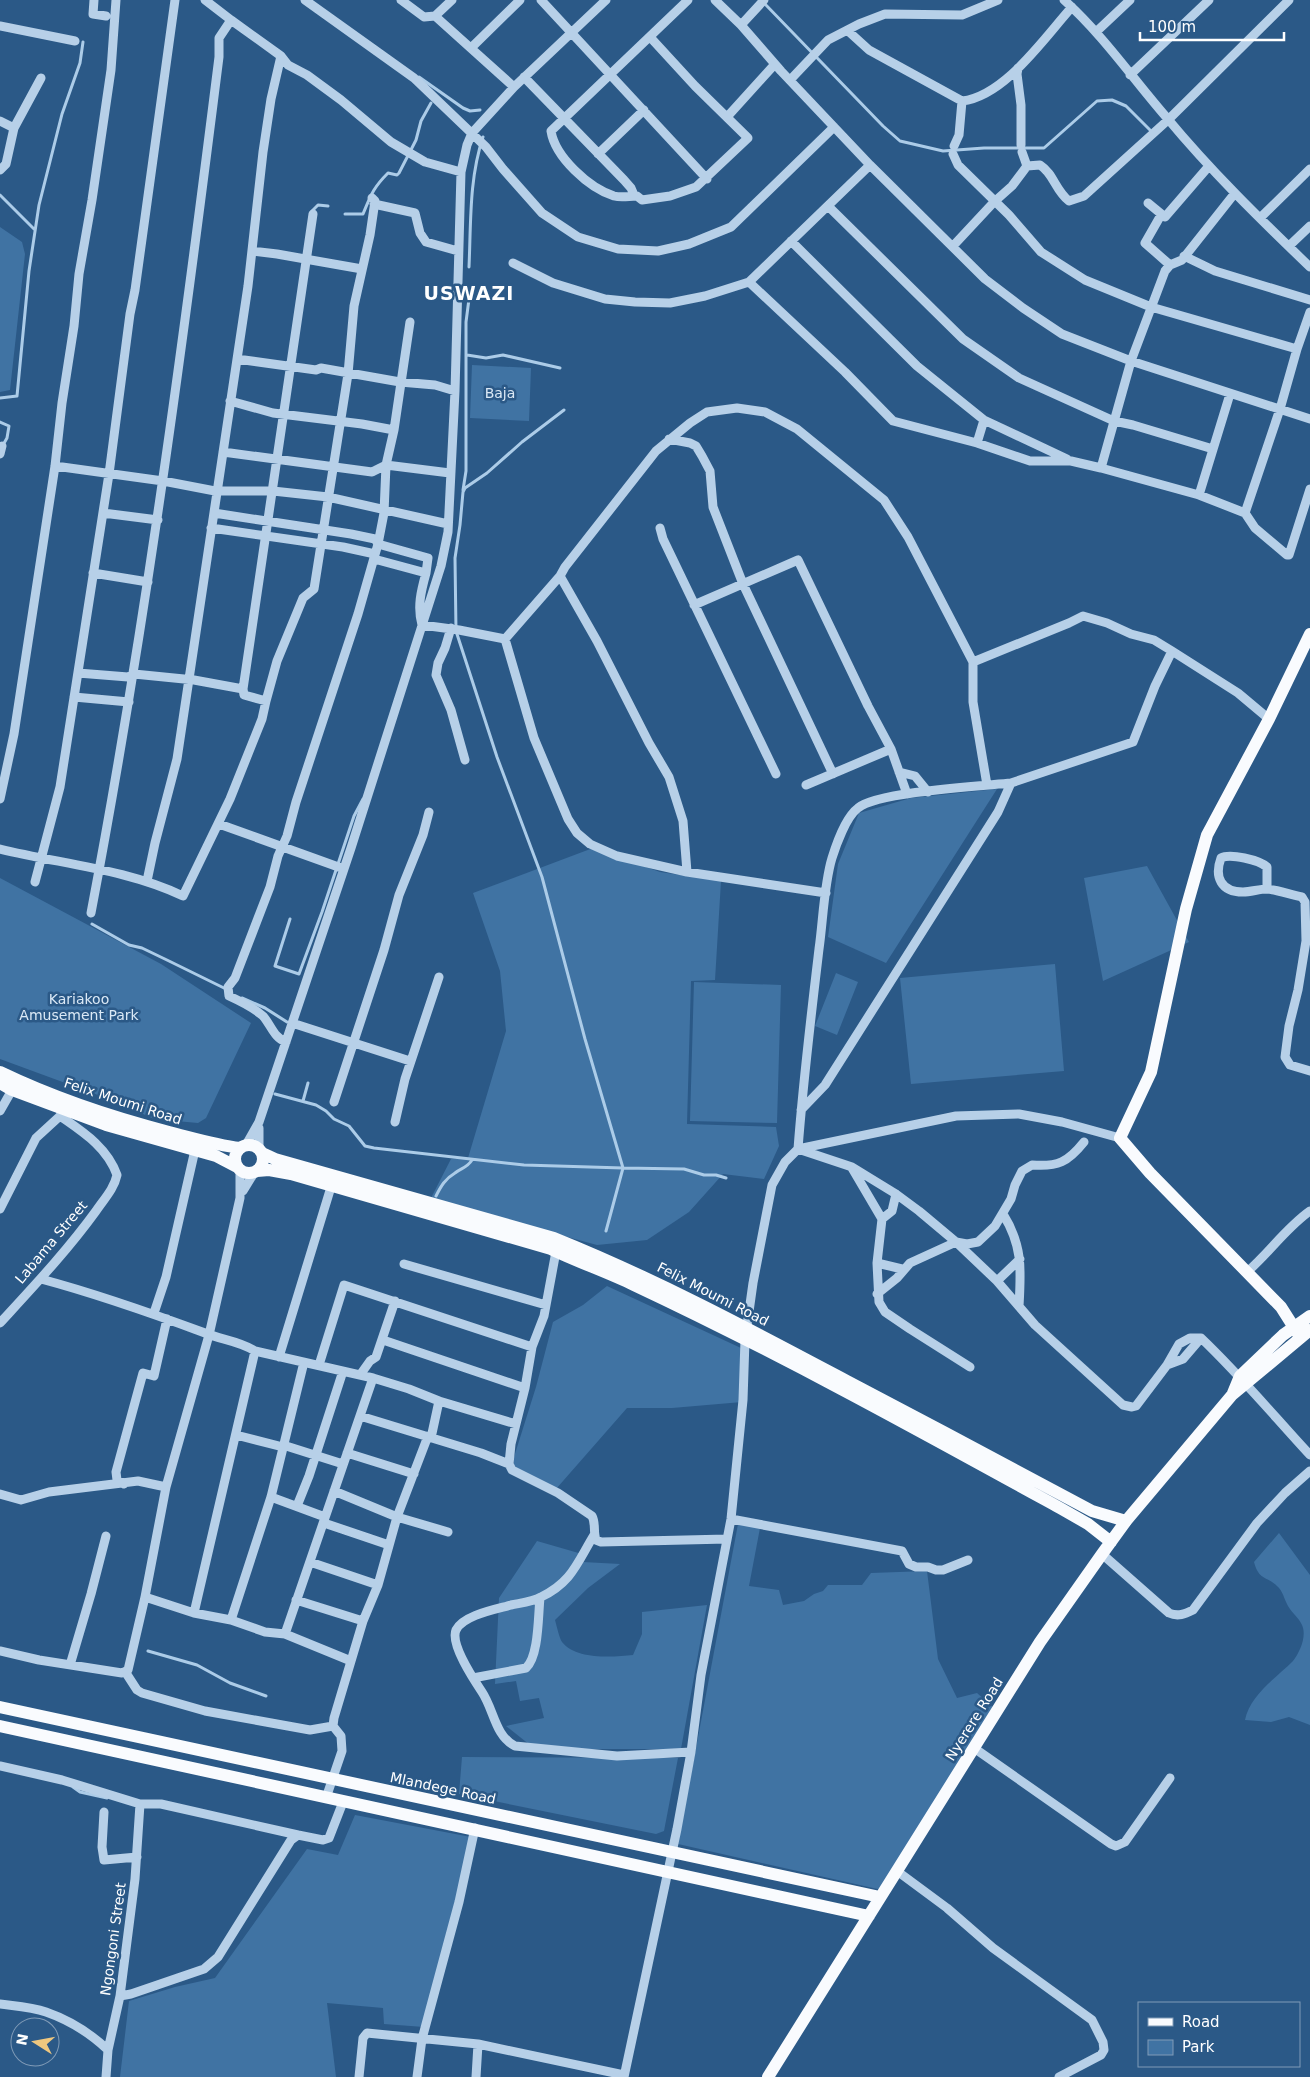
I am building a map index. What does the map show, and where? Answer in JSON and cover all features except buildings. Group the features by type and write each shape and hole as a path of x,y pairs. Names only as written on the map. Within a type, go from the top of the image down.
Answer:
{"main road":[{"path":"1301,1332 1247,1272 1150,1174 1120,1138 1151,1072 1186,909 1207,835 1269,719 1310,634"},
{"name":"Felix Moumi Road","path":"3,1080 61,1113 216,1156 238,1169"},
{"name":"Felix Moumi Road","path":"3,1080 42,1090 109,1115 208,1142 252,1149 275,1160 377,1194 557,1246 632,1284 746,1334 876,1401 1088,1524 1111,1542"},
{"path":"252,1149 262,1165 256,1172 246,1174 238,1169 235,1159 252,1149"},
{"name":"Felix Moumi Road","path":"256,1172 269,1170 291,1174 331,1187 377,1194"},
{"path":"1301,1332 1310,1316"},
{"path":"1242,1380 1282,1335 1301,1332"},
{"name":"Nyerere Road","path":"768,2077 1040,1642 1126,1521 1232,1395 1242,1380"},
{"name":"Felix Moumi Road","path":"898,1413 1092,1511 1126,1521"},
{"name":"Mlandege Road","path":"0,1707 880,1897"},
{"path":"75,1742 78,1724"},
{"path":"0,1726 402,1815 475,1828 868,1916"},
{"path":"206,1772 209,1752"},
{"path":"273,1786 278,1767"},
{"path":"402,1815 406,1795"}],"street":[{"path":"94,0 93,14 106,16"},
{"path":"0,799 14,734 55,466 79,274 111,70 116,0"},
{"path":"35,882 60,787 78,673 109,474 174,0"},
{"path":"205,0 281,56 288,65 307,75 341,100 391,142 425,162 462,172"},
{"path":"305,0 316,3 414,78 486,147 542,213 578,237 618,249 658,251 689,244 731,227 834,127"},
{"path":"401,0 424,17 435,16 452,0"},
{"path":"472,47 520,0"},
{"path":"541,0 707,179"},
{"path":"252,1149 259,1122 344,869 442,566 448,524 458,251 462,172 467,144 514,86 606,0"},
{"path":"634,196 630,198 614,196 580,176 553,142 551,131 688,0"},
{"path":"716,0 870,166 985,279 1023,308 1062,334 1131,361 1310,419"},
{"path":"791,79 828,40 885,14 962,14 998,0"},
{"path":"1064,0 1096,32 1130,75 1209,166 1310,267"},
{"path":"1096,32 1130,0"},
{"path":"1130,75 1210,0"},
{"path":"953,246 994,202 1012,186 1027,166 1040,165 1049,171 1052,182 1062,195 1070,201 1084,196 1168,120 1290,0"},
{"path":"741,25 763,1"},
{"path":"847,30 869,50 962,101 975,99 988,93 1018,68 1072,7"},
{"path":"435,16 514,86"},
{"path":"91,912 134,674 158,520 196,243 218,62 219,38 231,20"},
{"path":"0,26 75,40"},
{"path":"524,77 631,188 634,196 642,200 670,196 696,187 707,179 748,138 695,86 650,36"},
{"path":"147,881 154,843 176,759 237,359 252,251 265,134 281,56"},
{"path":"727,117 775,64"},
{"path":"1018,68 1022,149 1027,166"},
{"path":"0,170 6,164 14,128 41,78"},
{"path":"962,101 959,135 954,150 958,166 1009,215 1041,252 1060,266 1085,280 1151,307 1297,349"},
{"path":"598,154 644,110"},
{"path":"0,121 14,128"},
{"path":"513,263 553,284 605,299 670,303 705,296 749,282 870,166"},
{"path":"1148,203 1165,217 1209,166"},
{"path":"1260,218 1310,169"},
{"path":"1101,468 1131,361 1151,307 1170,265 1184,256 1235,193"},
{"path":"0,849 40,859 99,869 147,881 183,896 219,824 258,728 278,661 303,598 314,589 348,374 354,306 373,201 415,213 420,233 426,242 458,251"},
{"path":"828,206 967,342 1018,378 1114,421 1213,449"},
{"path":"266,701 244,695 243,690 313,214"},
{"path":"1161,215 1145,243 1170,265"},
{"path":"1289,246 1310,226"},
{"path":"791,241 917,366 984,420 1071,462"},
{"path":"252,251 362,269"},
{"path":"1184,256 1224,274 1310,300"},
{"path":"749,282 845,372 893,421 977,443 1030,461 1071,462 1101,468 1199,495 1245,513 1255,528 1283,554 1289,554 1310,489"},
{"path":"1245,513 1310,312"},
{"path":"286,1042 277,1037 258,1012 229,996 227,990 235,978 270,887 358,614 378,544 384,512 386,466 394,430 410,322"},
{"path":"237,359 400,382 435,385 454,390"},
{"path":"1199,495 1230,394"},
{"path":"230,401 256,410 340,420 394,430"},
{"path":"505,640 560,576 565,566 656,451 669,439 707,412 737,408 766,412 797,429 884,500 908,537 973,662 973,702 987,785"},
{"path":"977,443 984,420"},
{"path":"669,439 696,446 710,471 713,507 743,584 833,774"},
{"path":"1040,461 1044,448"},
{"path":"223,452 372,472 386,466 450,473"},
{"path":"55,466 163,481 216,491 273,491 328,497 448,524"},
{"path":"214,512 375,539 378,544 428,558 420,600 419,615 422,624"},
{"path":"102,513 158,520"},
{"path":"211,528 321,544 374,557 426,574"},
{"path":"660,528 663,539 694,605 776,774"},
{"path":"694,605 798,560 868,706 892,749 907,794"},
{"path":"93,573 148,582"},
{"path":"560,576 597,641 649,743 669,777 683,821 687,872"},
{"path":"973,662 1083,616 1107,623 1131,634 1154,640 1238,693 1269,719"},
{"path":"422,624 505,640"},
{"path":"454,629 438,663 436,675 451,710 465,760"},
{"path":"505,640 520,685 531,732 568,819 577,833 590,844 616,856 687,872 826,894"},
{"path":"798,1149 831,860 841,833 856,808 871,801 907,794 1010,783 1133,742 1155,686 1172,650"},
{"path":"78,673 128,677 134,674 188,681 194,680 243,690"},
{"path":"74,697 129,702"},
{"path":"806,785 892,749"},
{"path":"899,772 915,776 928,792"},
{"path":"801,1110 825,1085 998,812 1010,783"},
{"path":"334,1102 384,950 399,895 429,812"},
{"path":"219,824 344,869"},
{"path":"1267,889 1267,868 1263,864 1258,861 1228,856 1221,858 1218,866 1218,880 1225,889 1243,892 1267,889 1302,897 1305,902 1308,921 1306,941 1298,990 1288,1026 1285,1057 1290,1065 1310,1071"},
{"path":"395,1122 410,1061 439,977"},
{"path":"292,1023 410,1061"},
{"path":"0,1111 3,1080"},
{"path":"0,1209 36,1138 61,1113"},
{"name":"Labama Street","path":"0,1323 41,1279 85,1226 115,1184 117,1175 111,1160 95,1141 61,1113"},
{"path":"359,2077 365,2034 367,2033 478,2044 624,2076 672,1853 691,1752 701,1675 731,1518 743,1400 746,1334 753,1283 772,1185 785,1162 798,1149 956,1116 1019,1114 1062,1122 1120,1138"},
{"path":"877,1294 897,1278 902,1269 910,1263 956,1242 967,1244 978,1242 995,1226 1003,1214 1012,1199 1015,1185 1022,1171 1032,1165 1051,1167 1074,1155 1084,1142"},
{"path":"798,1149 852,1167 896,1194 956,1242 997,1281 1035,1325 1123,1405 1136,1406 1180,1344 1190,1338 1202,1338 1310,1455"},
{"path":"154,1313 173,1249 195,1150"},
{"path":"852,1167 882,1219 877,1263 877,1294 879,1302 886,1312 970,1367"},
{"path":"238,1169 240,1198"},
{"path":"256,1172 247,1182 240,1198 209,1335 166,1487 134,1648 126,1672 137,1690 142,1693 204,1711 310,1730 333,1726"},
{"path":"279,1357 331,1187"},
{"path":"882,1219 892,1211 896,1194"},
{"path":"1247,1272 1266,1256 1299,1219 1310,1211"},
{"path":"1003,1214 1017,1242 1020,1260 1019,1306"},
{"path":"557,1246 546,1305 532,1348 525,1388 511,1444 509,1464 512,1470 558,1494 592,1516 596,1540 608,1542 727,1538"},
{"path":"997,1281 1020,1260"},
{"path":"877,1263 902,1269"},
{"path":"404,1264 546,1305"},
{"path":"41,1279 94,1293 154,1313 209,1335 246,1345 255,1351 343,1370 409,1388 439,1401 516,1424"},
{"path":"319,1365 344,1285 532,1348"},
{"path":"360,1375 370,1361 376,1357 395,1301"},
{"path":"124,1484 117,1480 116,1472 143,1373 154,1376 168,1319"},
{"path":"383,1340 525,1388"},
{"path":"194,1613 255,1351"},
{"path":"230,1620 271,1497 304,1362"},
{"path":"298,1506 343,1370"},
{"path":"286,1634 373,1378"},
{"path":"333,1726 363,1621 378,1585 397,1517 429,1437 439,1401"},
{"path":"360,1416 509,1464"},
{"path":"236,1435 283,1446 343,1464"},
{"path":"347,1453 414,1474"},
{"path":"1102,1554 1169,1613 1175,1616 1186,1614 1193,1610 1257,1522 1310,1471"},
{"path":"0,1494 21,1500 55,1491 138,1482 166,1487"},
{"path":"334,1491 397,1517 448,1532"},
{"path":"271,1497 298,1506 324,1520 389,1545"},
{"path":"731,1518 902,1551 908,1564 916,1567 943,1570 968,1560"},
{"path":"594,1535 570,1577 540,1598 486,1612 464,1621 457,1629 455,1638 459,1650 473,1678 486,1698 500,1732 506,1742 515,1746 617,1756 691,1752"},
{"path":"70,1665 92,1594 106,1536"},
{"path":"310,1562 378,1585"},
{"path":"145,1596 194,1613 230,1620 266,1632 286,1634 351,1662"},
{"path":"473,1678 526,1668 530,1664 534,1652 540,1598"},
{"path":"296,1600 363,1621"},
{"path":"0,1650 39,1660 126,1672"},
{"path":"326,1798 342,1751 340,1736 333,1726"},
{"path":"974,1748 1116,1846 1125,1842 1170,1778"},
{"path":"0,1766 62,1780 140,1804 161,1804 323,1840 329,1838 343,1802"},
{"name":"Ngongoni Street","path":"106,2077 108,2050 120,1996 137,1857 140,1804"},
{"path":"104,1812 102,1847 104,1860 137,1857"},
{"path":"417,2077 422,2039 459,1902 475,1828"},
{"path":"120,1996 132,1994 204,1969 218,1957 291,1840 298,1835"},
{"path":"897,1871 947,1908 993,1948 1092,2020 1103,2042 1104,2050 1102,2055 1059,2077"},
{"path":"0,2004 44,2011 93,2036 108,2050"},
{"path":"476,2077 478,2044"}],"green space":[{"path":"0,227 22,242 25,254 10,390 0,392"},
{"name":"Baja","path":"472,365 531,368 529,421 470,418"},
{"path":"997,789 886,963 828,937 838,864 859,813 911,798"},
{"path":"593,848 660,872 721,881 715,980 691,981 687,1124 776,1127 779,1146 764,1179 723,1174 689,1212 647,1240 597,1245 430,1200 451,1159 468,1158 506,1031 500,971 473,893"},
{"path":"1147,866 1189,942 1103,981 1084,878"},
{"name":"Kariakoo Amusement Park","path":"0,878 161,964 251,1023 206,1118 198,1123 154,1119 117,1102 0,1059"},
{"path":"1055,964 1064,1071 911,1084 900,978"},
{"path":"836,973 858,982 837,1035 815,1026"},
{"path":"694,982 781,985 777,1123 690,1121"},
{"path":"607,1286 741,1348 742,1402 672,1408 627,1408 556,1489 514,1468 514,1457 536,1387 553,1322 583,1305"},
{"path":"738,1524 760,1528 749,1586 779,1590 783,1605 804,1601 814,1594 823,1591 828,1585 862,1585 871,1573 927,1571 938,1659 957,1698 977,1693 995,1709 882,1890 678,1844"},
{"path":"1279,1533 1310,1575 1310,1725 1289,1717 1271,1722 1245,1720 1252,1703 1258,1695 1293,1661 1300,1649 1304,1634 1302,1625 1288,1606 1281,1590 1258,1572 1254,1562"},
{"path":"537,1541 582,1554 583,1562 620,1564 588,1588 555,1620 562,1642 576,1652 595,1656 633,1655 642,1634 642,1612 707,1605 681,1749 535,1749 506,1726 544,1718 539,1698 520,1701 516,1681 495,1684 499,1598"},
{"path":"462,1757 678,1758 664,1831 656,1834 459,1794"},
{"path":"355,1815 471,1837 424,2027 384,2024 383,2008 327,2003 336,2077 120,2077 129,2001 175,1987 215,1978 307,1849 338,1855"}],"waterway":[{"path":"763,2 883,126 900,141 943,151 984,148 1044,148 1097,101 1112,100 1126,106 1150,130"},
{"path":"0,398 17,396 29,271 39,205 62,114 80,63 83,42"},
{"path":"419,77 463,108 470,111 480,110"},
{"path":"345,214 363,214 373,192 383,178 388,173 397,175 399,173 416,140 421,121 431,103"},
{"path":"469,267 473,185 478,153 483,137"},
{"path":"0,195 35,230"},
{"path":"312,211 318,205 328,206"},
{"path":"463,490 466,471 466,322 469,299"},
{"path":"467,355 486,358 503,355 560,368"},
{"path":"460,525 465,488 487,473 522,442 564,410"},
{"path":"0,422 9,426 7,438 3,445"},
{"path":"460,525 455,558 456,631 497,757 542,877 585,1039 623,1168 684,1169 704,1175 716,1175 726,1178"},
{"path":"290,919 275,966 299,974 354,816 363,799"},
{"path":"92,924 129,945 142,948 226,989"},
{"path":"242,998 265,1008 287,1022"},
{"path":"303,1101 308,1083"},
{"path":"275,1094 316,1105 334,1119 349,1126 365,1146 374,1148 524,1165 623,1168 606,1231"},
{"path":"436,1196 446,1180 468,1165 472,1160"},
{"path":"148,1651 197,1665 230,1683 266,1696"},
{"path":"73,1787 80,1792 107,1798"}],"district":[{"name":"USWAZI","path":"469,293"}]}
